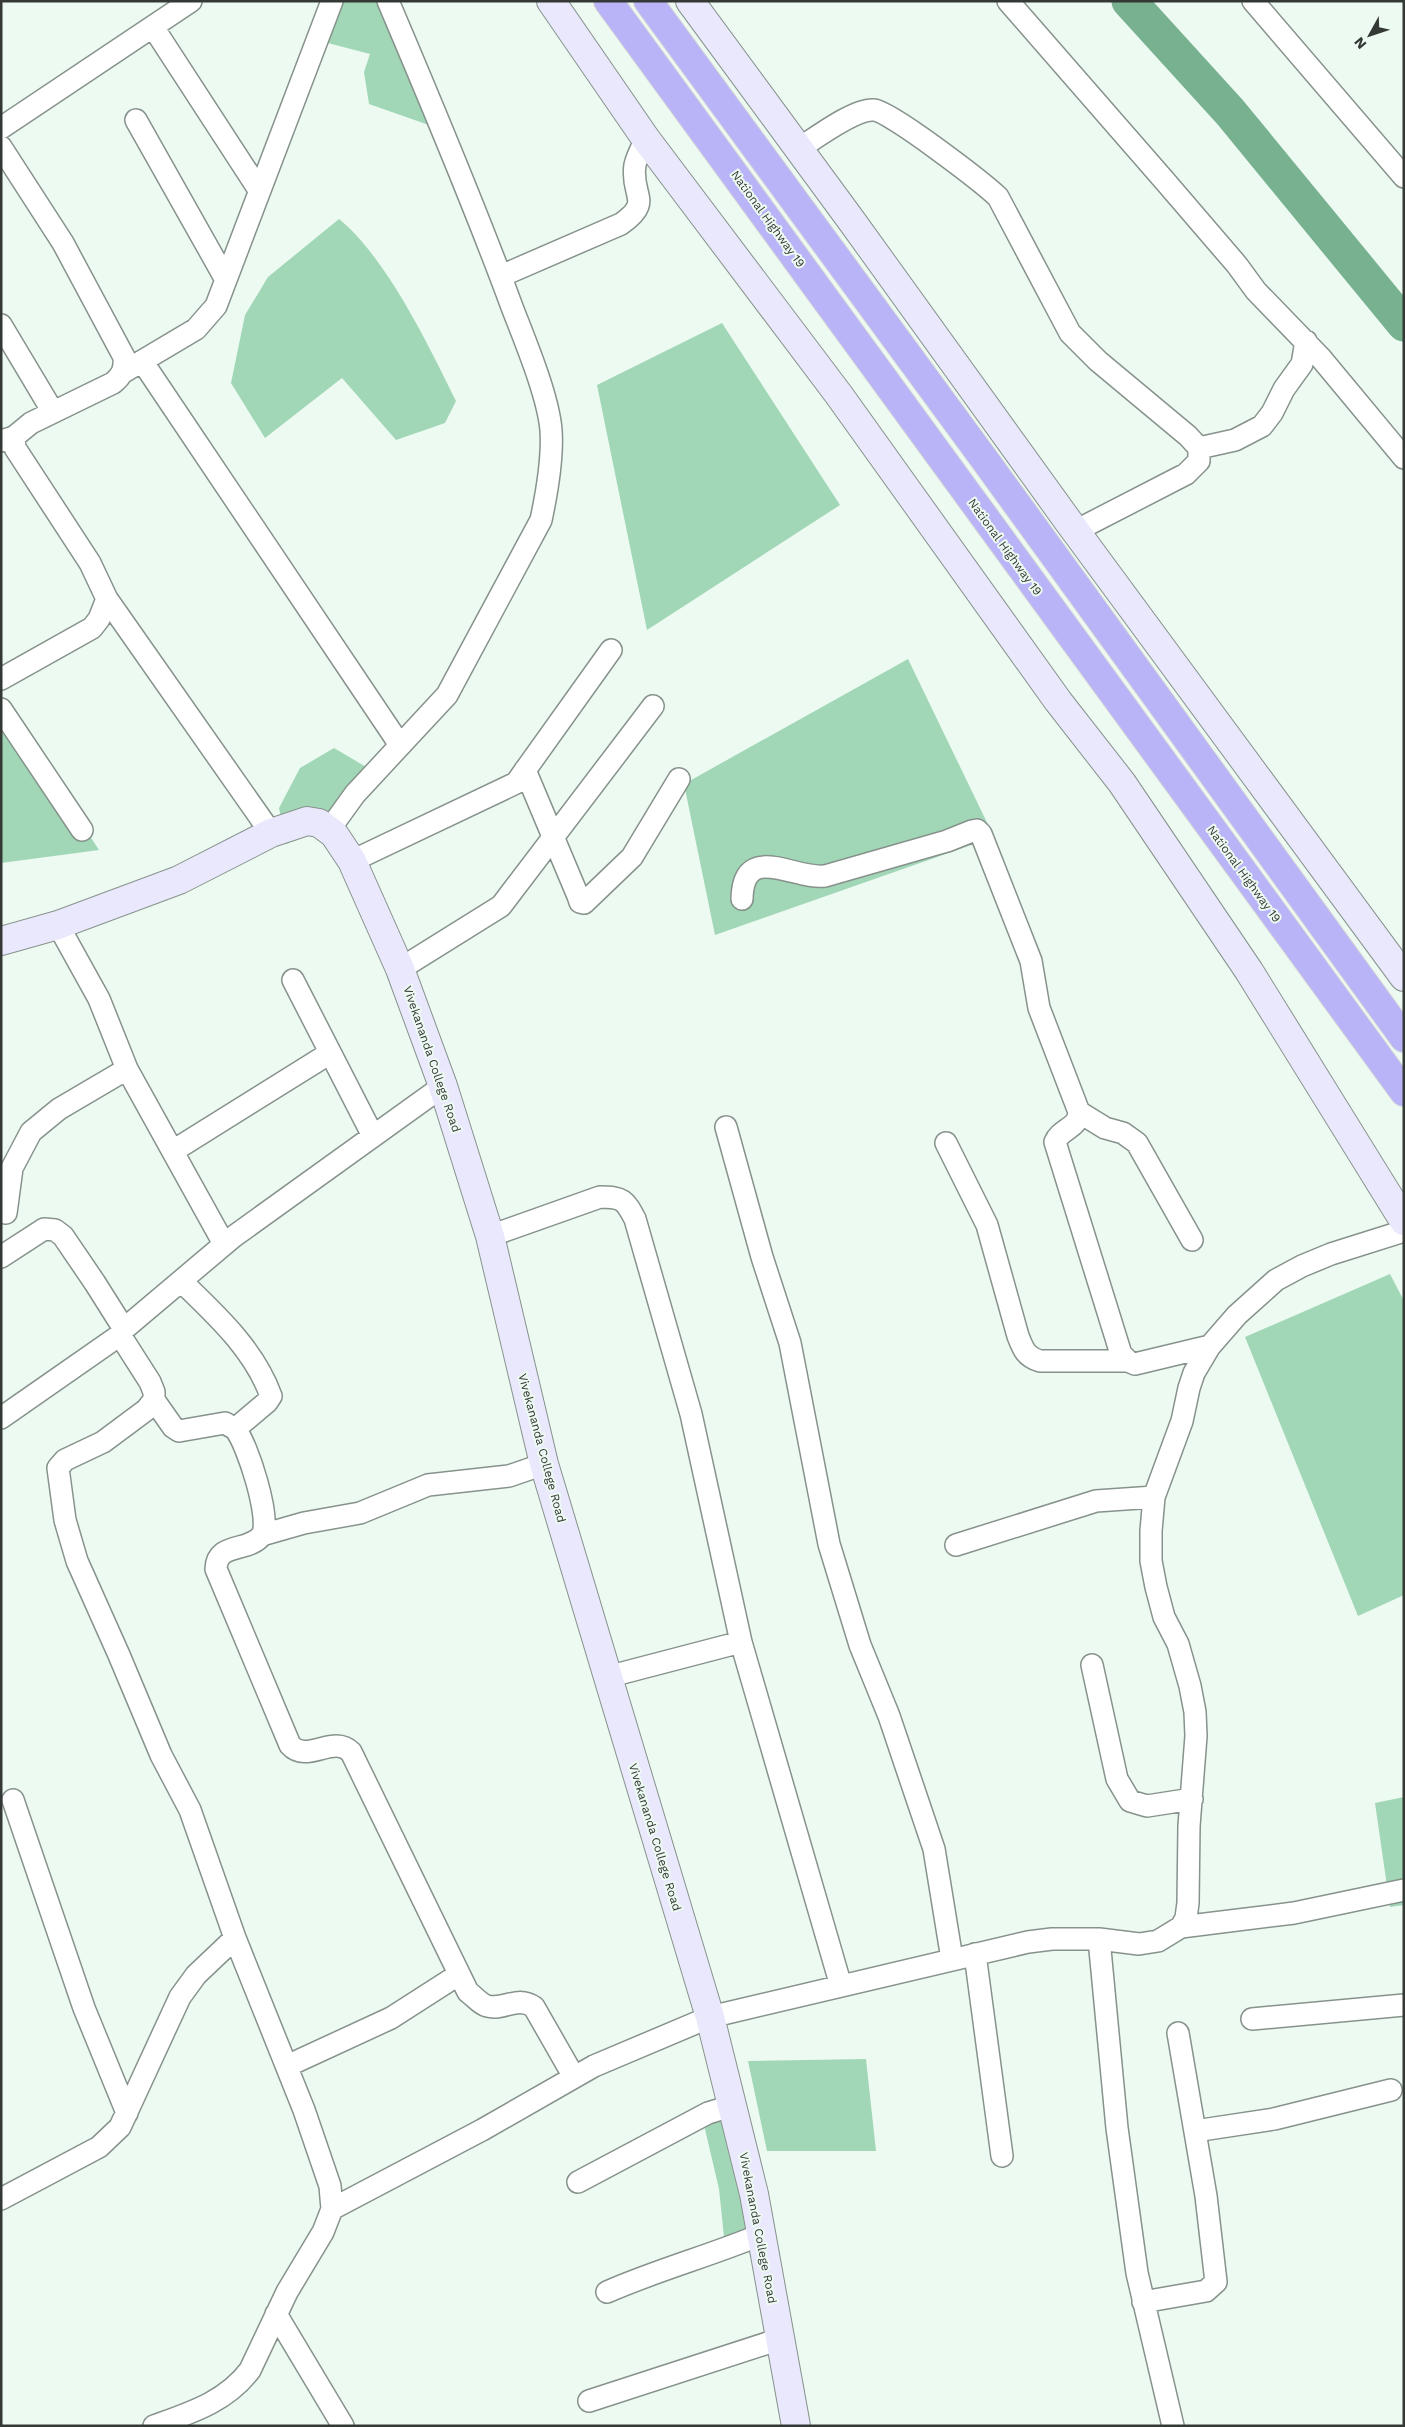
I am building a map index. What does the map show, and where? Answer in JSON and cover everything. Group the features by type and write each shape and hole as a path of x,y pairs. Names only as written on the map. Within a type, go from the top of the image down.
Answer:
{"highway":[{"name":"National Highway 19","path":"608,1 1404,1092"},
{"path":"648,1 992,470 1404,1038"}],"main road":[{"path":"551,1 646,139 839,395 1058,701 1122,783 1249,971 1404,1221"},
{"path":"690,1 1068,521 1404,977"},
{"path":"1,942 58,925 179,880 271,833 307,821 319,823 329,830"},
{"name":"Vivekananda College Road","path":"329,830 352,861 400,969 443,1086 490,1236 544,1464 710,2017 754,2194 796,2426"}],"street":[{"path":"1,128 191,1"},
{"path":"271,833 107,599 90,563 16,448 8,439 31,423 113,383 122,373 196,330 205,321 216,306 225,278 332,1"},
{"path":"329,830 355,794 446,695 541,520 546,496 551,428 528,351 501,276 443,130 388,1"},
{"path":"1008,1 1176,194 1256,291 1306,341 1404,458"},
{"path":"1253,1 1404,177"},
{"path":"153,27 259,190"},
{"path":"797,150 861,112 875,110 893,118 980,180 998,197 1070,334 1098,361 1188,436 1199,448 1198,461 1186,474 1087,525"},
{"path":"136,120 225,278"},
{"path":"501,276 621,224 636,214 640,204 635,182 635,164 646,139"},
{"path":"1,147 63,243 124,357 122,373"},
{"path":"1,325 53,412"},
{"path":"1199,448 1235,440 1262,426 1272,413 1284,389 1299,370 1302,364 1306,341"},
{"path":"142,361 400,745"},
{"path":"1,679 92,628 99,619 107,599"},
{"path":"352,861 516,783 611,650"},
{"path":"400,969 501,906 653,706"},
{"path":"1,709 82,830"},
{"path":"525,770 552,839 580,902 588,901 632,857 679,779"},
{"path":"742,899 742,886 747,876 755,869 775,866 808,877 825,876 886,860 976,830 981,834 1031,961 1039,1008 1079,1112 1079,1119 1075,1124 1057,1136 1055,1142 1121,1354 1128,1361 1135,1364 1148,1363 1210,1346"},
{"path":"58,925 99,999 127,1069 224,1244"},
{"path":"293,980 373,1136"},
{"path":"173,1151 330,1053"},
{"path":"6,1213 12,1168 31,1132 59,1109 127,1069"},
{"path":"1,1418 122,1332 224,1244 443,1086"},
{"path":"1079,1112 1104,1128 1130,1137 1137,1143 1192,1240"},
{"path":"726,1127 762,1257 790,1343 829,1544 860,1645 889,1716 934,1849 952,1959"},
{"path":"946,1143 987,1225 1018,1336 1025,1353 1030,1358 1040,1361 1128,1361"},
{"path":"490,1236 600,1197 616,1197 626,1202 635,1219 691,1414 741,1642 841,1986"},
{"path":"1,1257 44,1229 55,1230 62,1236 90,1275 150,1382 154,1392 154,1400 173,1427 179,1431 225,1423 235,1429 254,1474 265,1524 262,1535"},
{"path":"1181,1927 1186,1918 1188,1903 1189,1826 1196,1736 1195,1712 1178,1644 1164,1617 1151,1561 1154,1497 1182,1421 1194,1373 1210,1346 1237,1315 1276,1280 1302,1266 1331,1254 1404,1231"},
{"path":"181,1281 235,1335 271,1396 267,1402 235,1429"},
{"path":"154,1400 146,1410 103,1442 66,1460 58,1468 65,1520 77,1561 120,1655 161,1755 184,1796 235,1938 287,2066 330,2186 332,2209 323,2232 287,2292 250,2370 241,2382 210,2405 154,2426"},
{"path":"544,1464 509,1476 428,1485 360,1513 304,1523 262,1535 253,1543 225,1551 219,1556 216,1569 290,1745 296,1752 302,1753 334,1745 351,1752 435,1921 458,1976 468,1992 486,2006 496,2008 517,2001 527,2002 534,2007 574,2077"},
{"path":"956,1545 1096,1502 1154,1497"},
{"path":"607,1677 741,1642"},
{"path":"1092,1665 1118,1779 1130,1801 1146,1806 1192,1799"},
{"path":"13,1800 84,2008 128,2113"},
{"path":"332,2209 482,2130 594,2066 710,2017 952,1959 1052,1939 1099,1940 1139,1944 1158,1941 1181,1927 1294,1913 1404,1890"},
{"path":"1,2199 71,2164 99,2147 120,2127 180,1997 196,1976 235,1938"},
{"path":"1099,1940 1117,2128 1137,2273 1173,2426"},
{"path":"974,1954 1002,2156"},
{"path":"287,2066 391,2018 458,1976"},
{"path":"1252,2019 1404,2005"},
{"path":"1143,2302 1206,2291 1216,2282 1216,2265 1178,2033"},
{"path":"1195,2131 1274,2119 1391,2090"},
{"path":"578,2182 708,2113 731,2106"},
{"path":"607,2292 640,2277 714,2254 760,2235"},
{"path":"276,2314 343,2426"},
{"path":"589,2401 780,2339"}],"green space":[{"path":"344,1 387,1 443,130 369,104 364,72 370,54 328,43"},
{"path":"339,219 356,235 390,279 420,329 456,401 445,423 396,440 342,378 265,438 231,383 245,315 268,277"},
{"path":"722,323 840,505 647,630 597,385"},
{"path":"908,659 994,837 715,935 684,784"},
{"path":"4,705 99,850 1,863 1,706"},
{"path":"334,748 378,774 325,829 286,844 279,808 300,768"},
{"path":"1390,1274 1404,1301 1404,1595 1358,1616 1245,1337"},
{"path":"1404,1797 1404,1905 1390,1907 1375,1803"},
{"path":"866,2059 876,2151 767,2151 748,2061"},
{"path":"727,2115 756,2247 726,2256 719,2189 704,2125"}],"waterway":[{"path":"1129,1 1230,112 1404,324"}]}
